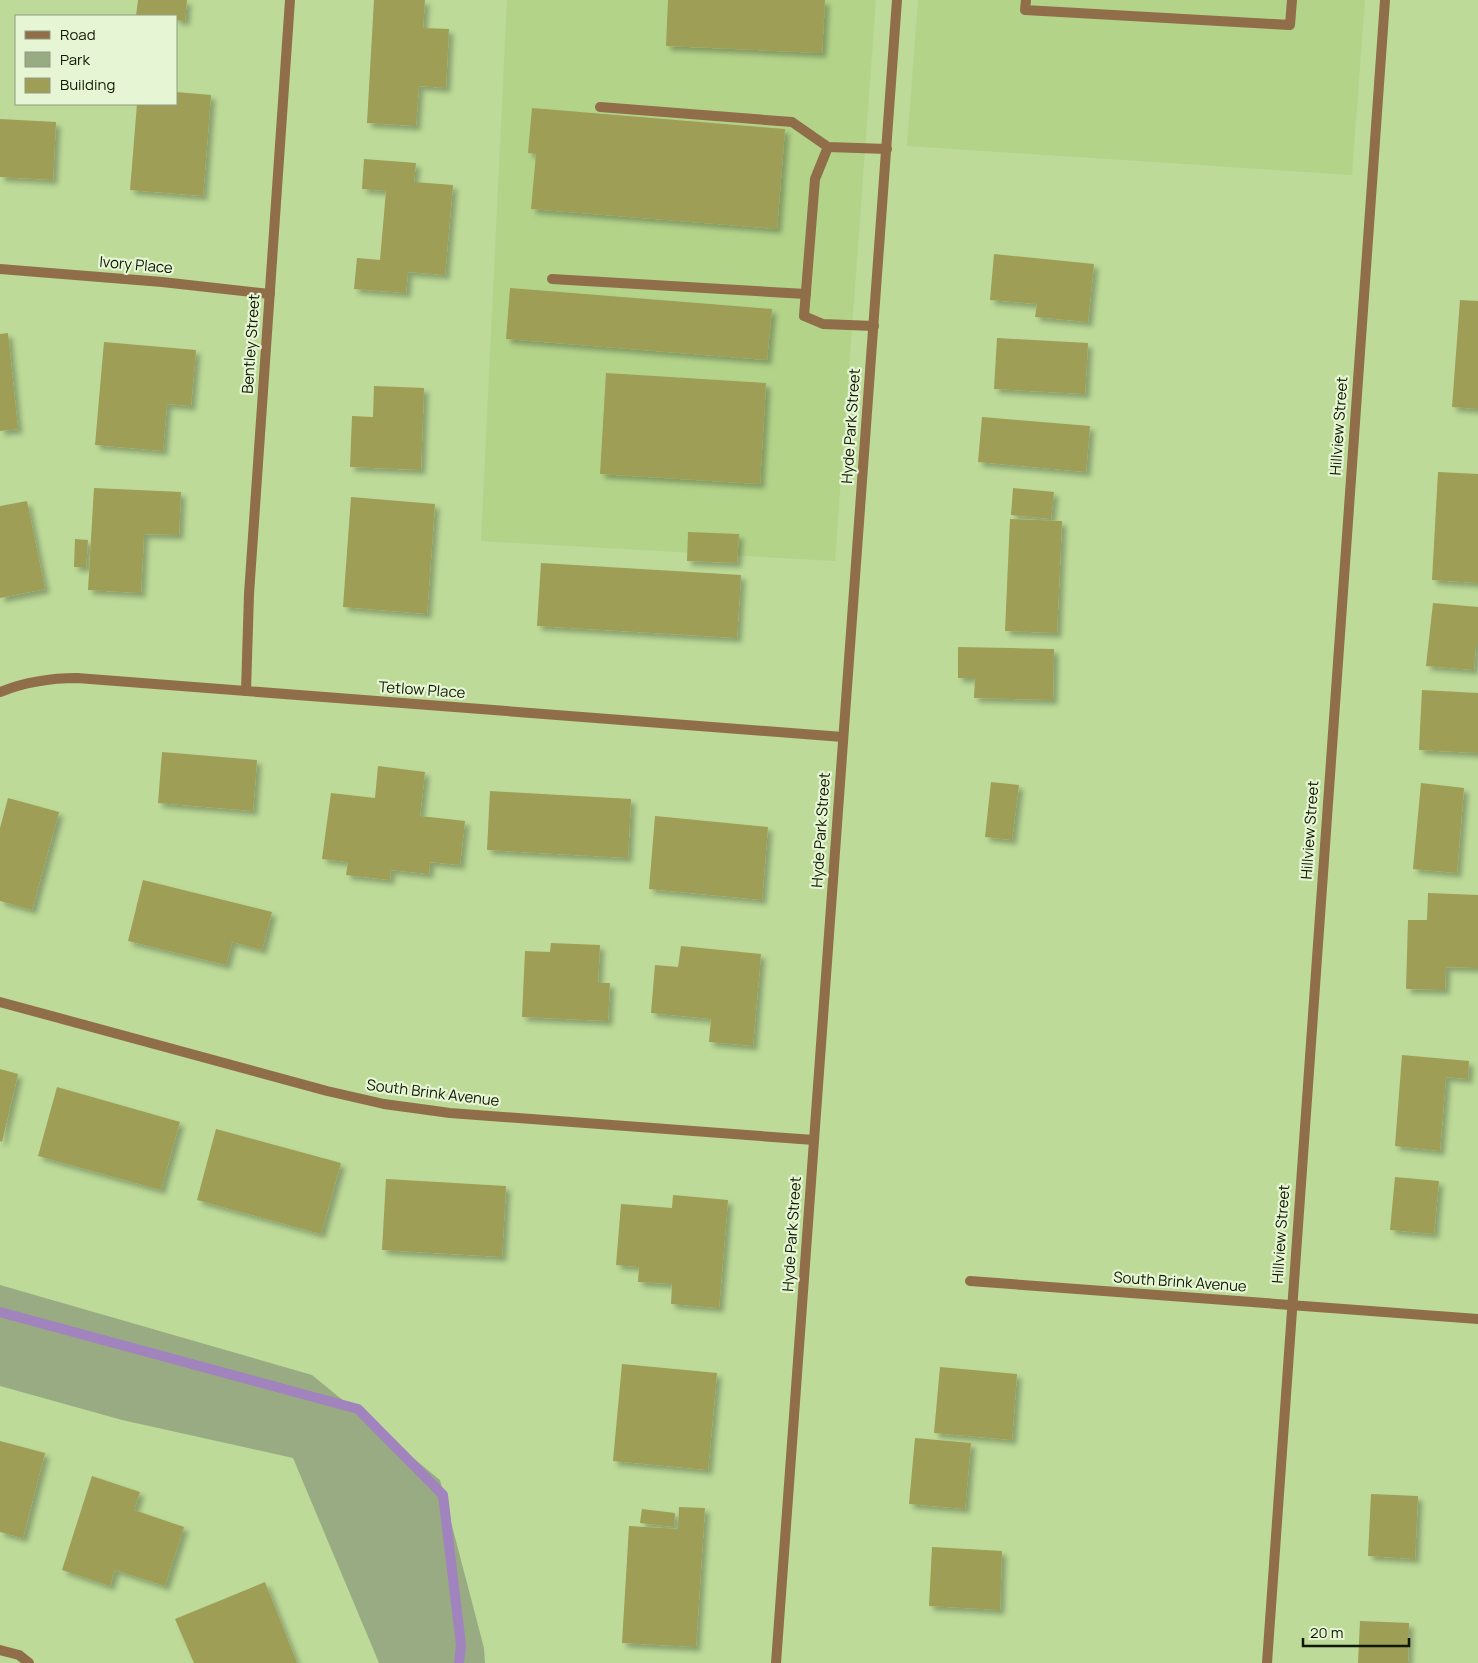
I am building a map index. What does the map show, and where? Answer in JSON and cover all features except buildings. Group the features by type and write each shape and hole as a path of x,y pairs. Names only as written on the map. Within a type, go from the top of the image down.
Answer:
{"street":[{"name":"Bentley Street","path":"246,691 249,594 290,0"},
{"name":"Hyde Park Street","path":"776,1663 897,0"},
{"path":"1026,0 1026,10 1290,25 1292,0"},
{"name":"Hillview Street","path":"1267,1663 1385,0"},
{"path":"600,107 792,122 828,147 887,149"},
{"path":"828,147 815,179 804,316 822,324 874,326"},
{"name":"Ivory Place","path":"0,269 162,282 270,294"},
{"path":"552,279 806,294"},
{"name":"Tetlow Place","path":"0,692 21,683 54,678 843,737"},
{"name":"South Brink Avenue","path":"0,1002 327,1091 384,1104 450,1112 814,1140"},
{"name":"South Brink Avenue","path":"970,1281 1478,1319"},
{"path":"0,1650 19,1655 29,1663"}],"shaded area":[{"path":"507,0 876,0 835,561 481,541"},
{"path":"918,0 1365,0 1352,175 907,146"}],"green space":[{"path":"0,1285 312,1375 440,1480 484,1648 485,1663 379,1663 293,1458 122,1420 0,1386"}],"waterway":[{"path":"0,1312 358,1409 443,1495 461,1645 459,1663"}]}
